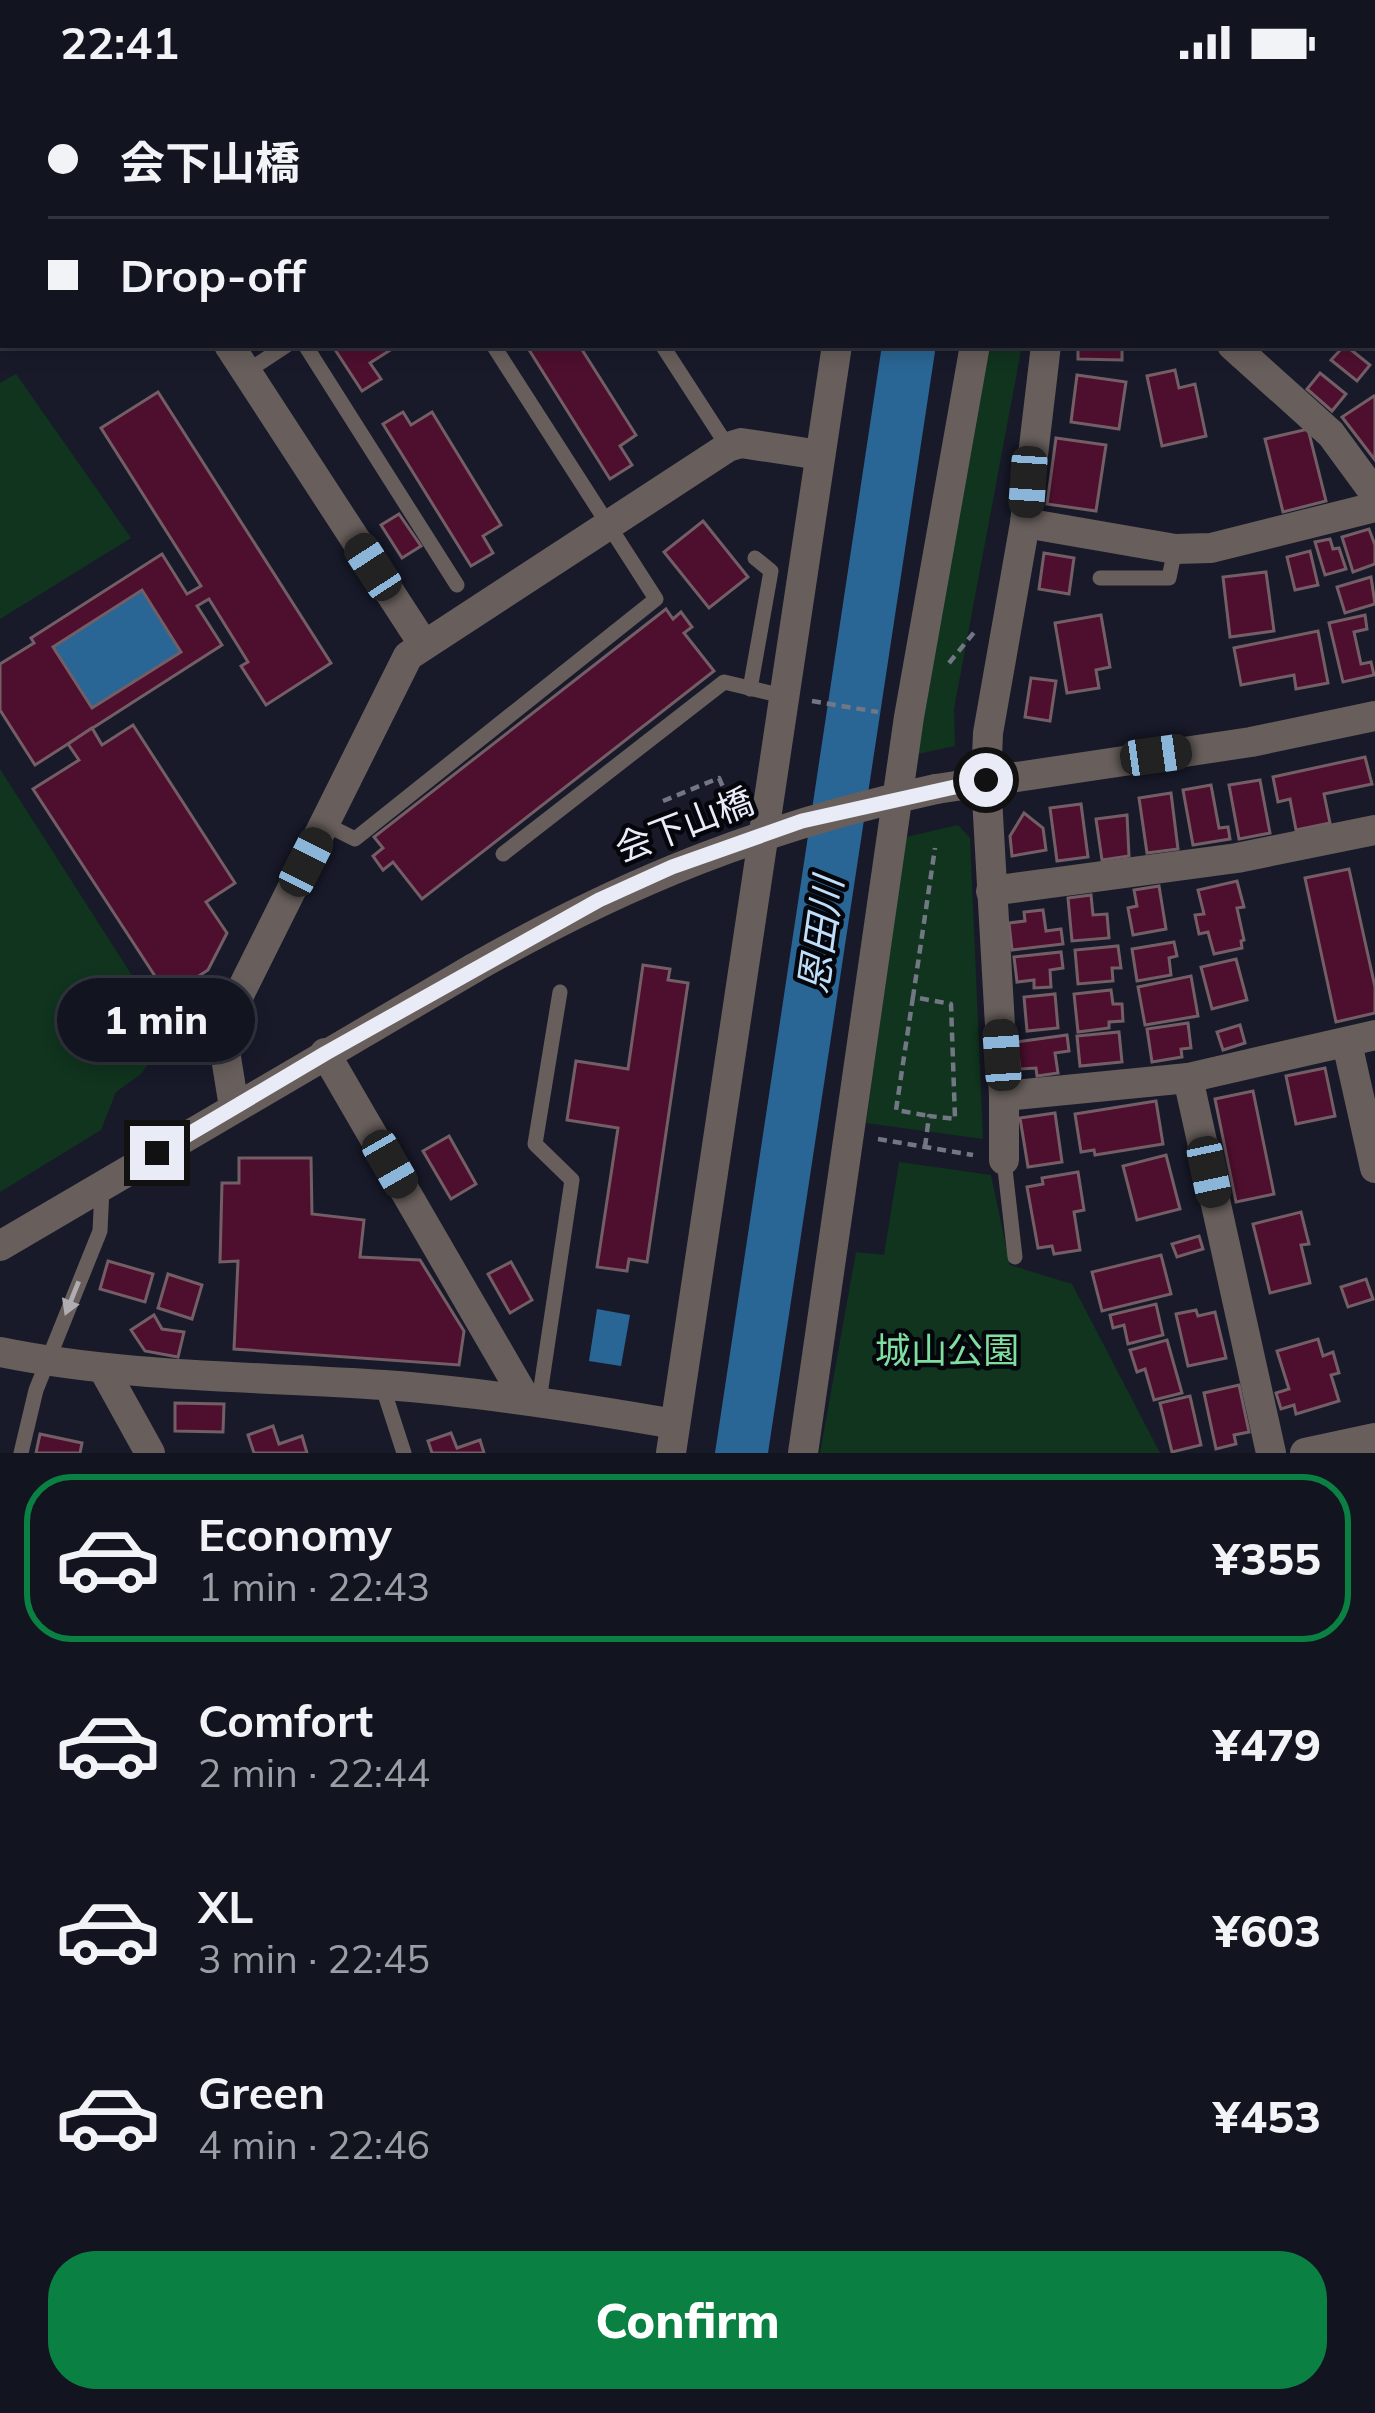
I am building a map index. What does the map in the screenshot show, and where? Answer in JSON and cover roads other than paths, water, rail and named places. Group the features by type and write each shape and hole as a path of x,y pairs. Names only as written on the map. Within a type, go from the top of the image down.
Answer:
{"street":[{"path":"231,348 424,645"},
{"path":"0,1352 104,1370 382,1385 532,1399 673,1439 836,348"},
{"path":"803,1453 909,717 974,348"},
{"path":"1004,1160 986,780 988,733 1025,523 1046,348"},
{"path":"1235,348 1331,434 1375,494"},
{"path":"234,1107 224,1045 230,1012 408,656 728,447 741,443 820,455"},
{"path":"1025,523 1175,549 1211,548 1375,507"},
{"name":"会下山橋","path":"0,1246 474,968 599,900 690,860 802,821 936,789 1250,742 1375,716"},
{"path":"991,891 1237,858 1375,830"},
{"path":"1004,1096 1188,1078 1361,1039 1375,1168"},
{"path":"326,1053 532,1399"},
{"path":"1188,1078 1271,1453"},
{"path":"104,1370 151,1453"},
{"path":"1305,1453 1375,1438"}],"lane":[{"path":"246,372 282,348"},
{"path":"307,348 458,585"},
{"path":"325,824 355,839 656,599 495,348"},
{"path":"664,348 728,447"},
{"path":"1100,578 1169,578 1175,549"},
{"path":"750,689 771,571 755,558"},
{"path":"503,854 724,682 783,696"},
{"path":"532,1399 572,1180 535,1144 560,992"},
{"path":"1004,1160 1015,1258"},
{"path":"21,1453 46,1362 100,1231 102,1186"},
{"path":"382,1385 404,1453"}],"water":[{"name":"恩田川","path":"882,348 936,348 768,1453 715,1453"},
{"path":"142,590 181,652 92,708 53,647"},
{"path":"597,1309 630,1315 621,1366 589,1361"}],"park label":[{"name":"城山公園","path":"947,1349"}]}
